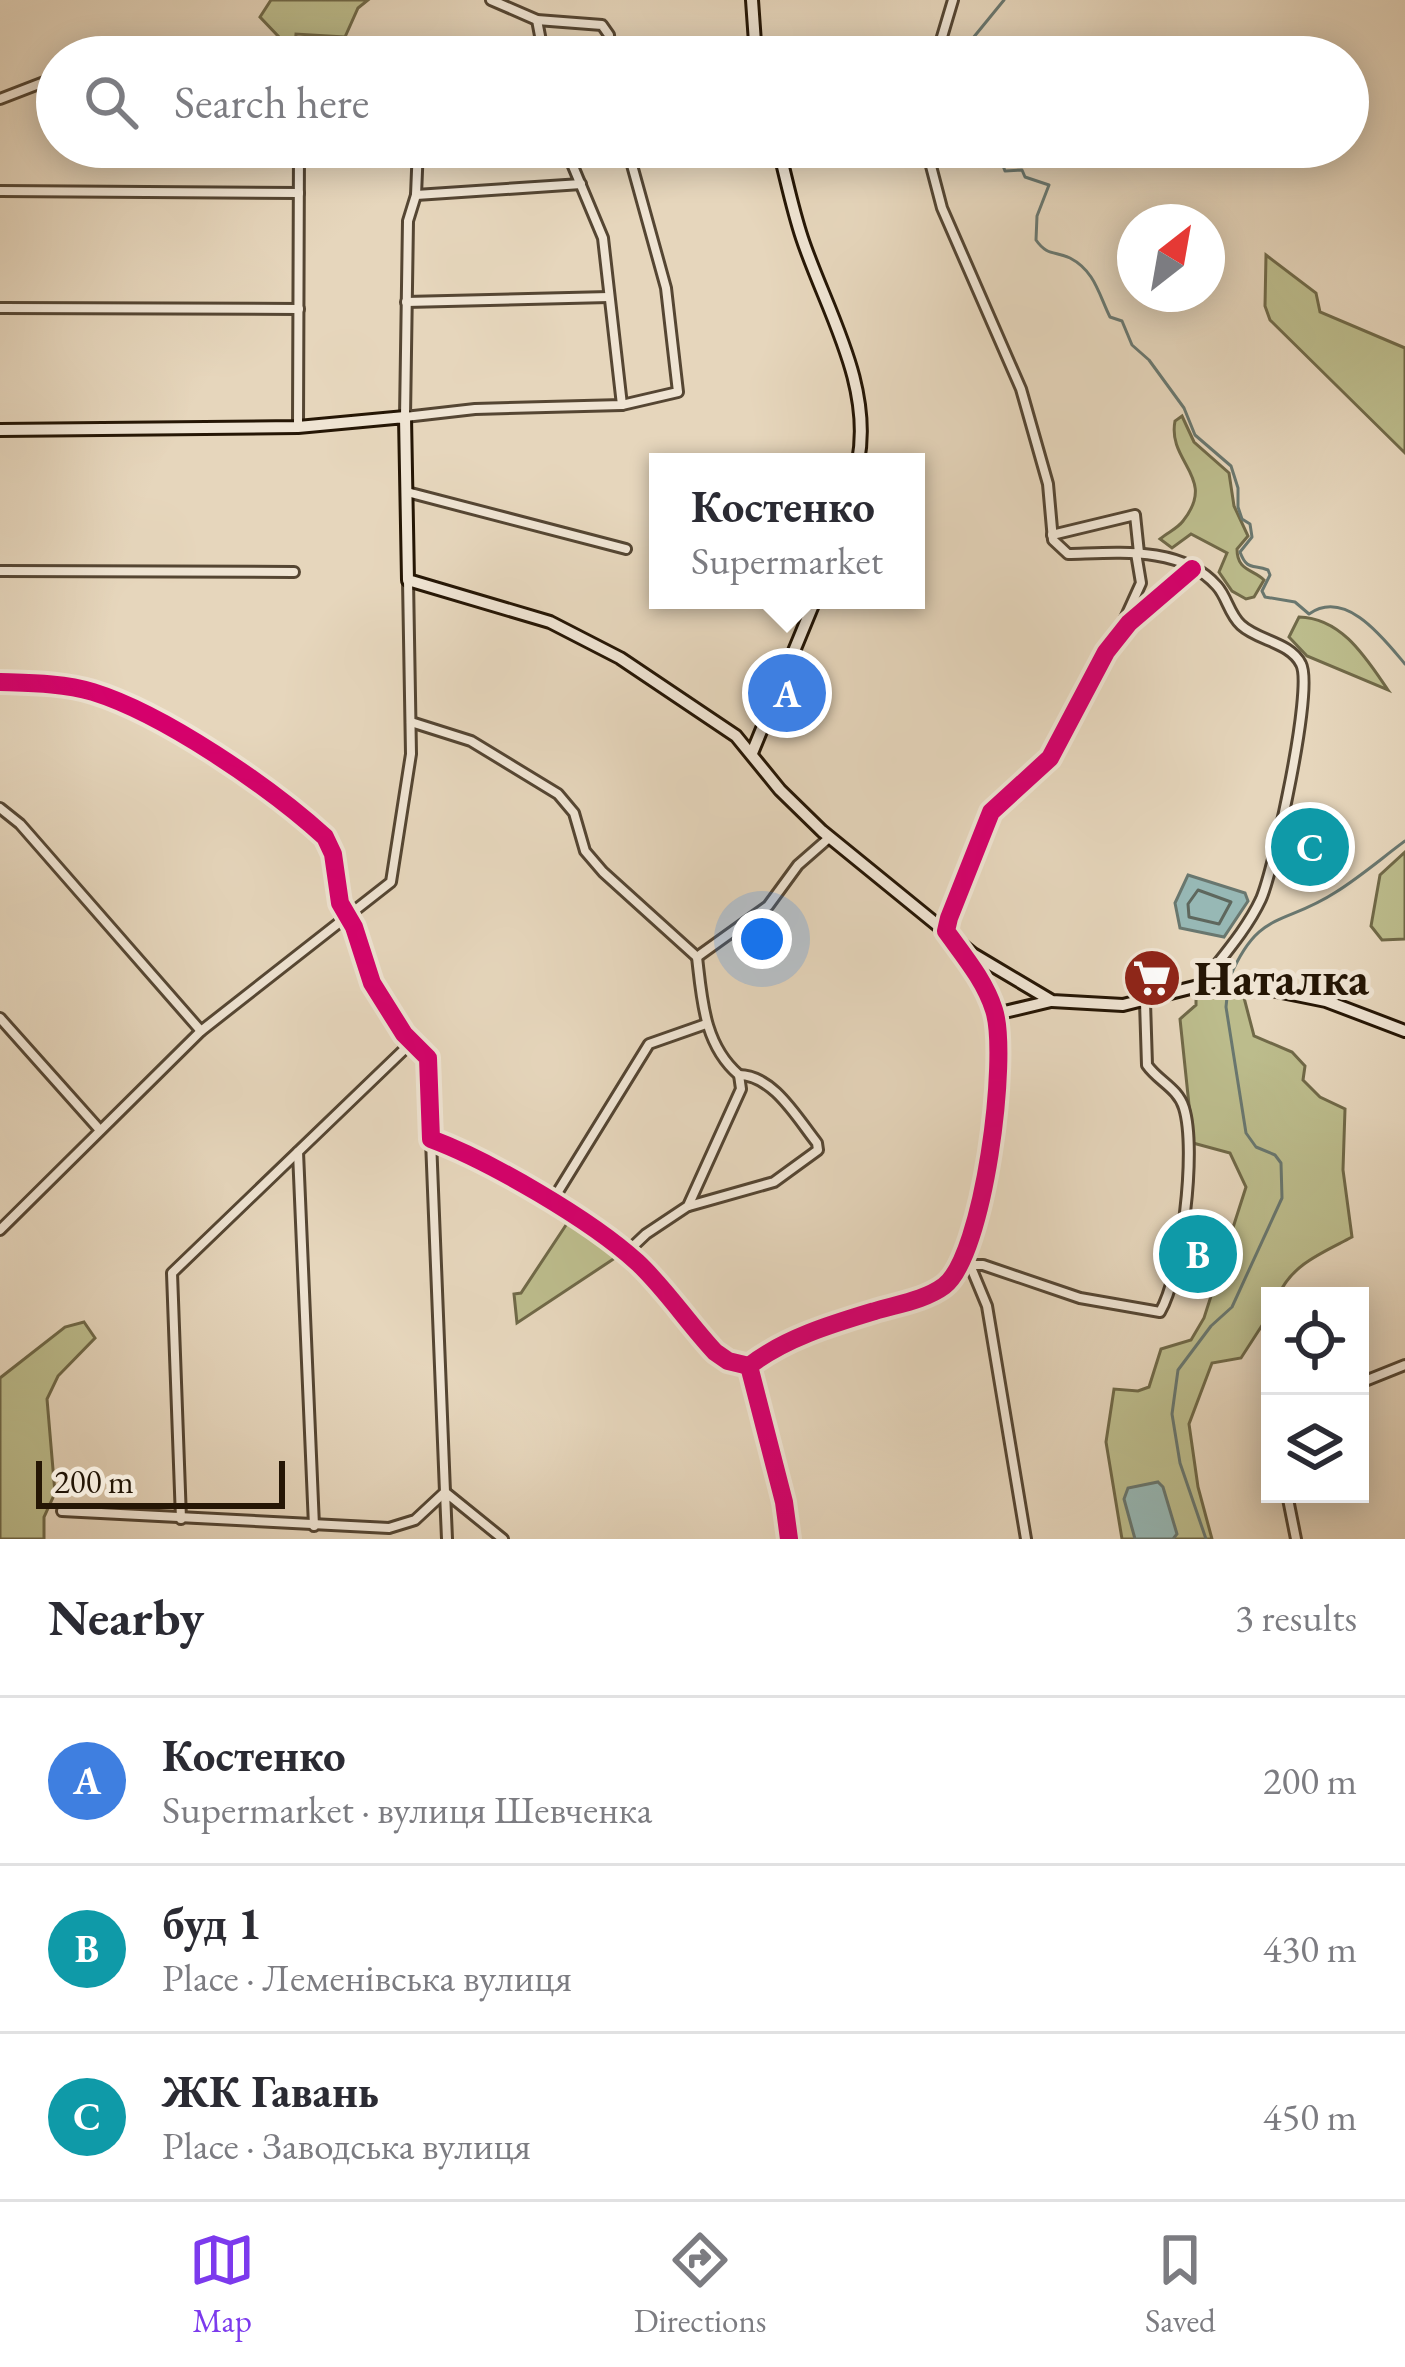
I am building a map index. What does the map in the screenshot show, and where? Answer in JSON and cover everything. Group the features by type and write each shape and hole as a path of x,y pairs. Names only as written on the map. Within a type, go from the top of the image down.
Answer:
{"main road":[{"path":"752,0 755,36"},
{"path":"783,168 801,235 857,388 859,453"},
{"path":"0,430 298,427 405,416 408,580 550,622 596,643 725,727 780,790 830,837 1005,975 1052,1000 1099,1006 1145,1002 1222,980 1326,1001 1405,1031"},
{"path":"752,753 811,609"},
{"path":"789,1539 749,1366 788,1342 942,1288 967,1264 994,1120 996,1014 946,931"},
{"path":"996,1014 1052,1000"}],"street":[{"path":"490,0 537,20 602,26 609,36"},
{"path":"942,36 952,0"},
{"path":"537,20 540,36"},
{"path":"0,99 36,85"},
{"path":"298,427 299,168"},
{"path":"417,168 408,221 405,416 622,405 676,393 666,288 633,168"},
{"path":"574,168 603,238 622,405"},
{"path":"932,168 942,208 998,332 1038,440 1052,536 1058,548 1068,554 1138,553 1192,568 1217,586 1240,624 1294,655 1301,664 1305,682 1279,835 1264,890 1203,982"},
{"path":"416,195 581,184"},
{"path":"0,191 299,193"},
{"path":"406,302 609,297"},
{"path":"0,308 299,309"},
{"path":"405,492 626,549"},
{"path":"946,931 991,812 1050,758 1138,596 1135,515 1052,536"},
{"path":"1106,652 1129,623 1192,568"},
{"path":"0,572 294,572"},
{"path":"0,1228 201,1031 394,878 410,768 408,580"},
{"path":"0,682 41,683 96,693 162,725 254,783 330,844 340,903 354,927 372,983 394,1022 428,1058 447,1539"},
{"path":"411,722 455,734 558,794 574,813 585,851 697,957 706,1024 726,1064 739,1075 758,1078 817,1143 818,1150 773,1182 688,1206 633,1243 626,1253"},
{"path":"0,808 20,824 201,1031"},
{"path":"697,957 768,906 799,866 830,837"},
{"path":"1026,1539 987,1306 967,1264 983,1265 1080,1298 1160,1312 1181,1255 1188,1142 1181,1100 1147,1065 1145,1002"},
{"path":"0,1018 99,1129"},
{"path":"551,1203 649,1044 706,1024"},
{"path":"181,1519 172,1273 412,1042"},
{"path":"688,1206 741,1089 739,1075"},
{"path":"431,1139 551,1203 626,1253 715,1352 749,1366"},
{"path":"298,1150 314,1526"},
{"path":"1369,1379 1405,1365"},
{"path":"62,1511 314,1526 400,1526 431,1508 445,1492"},
{"path":"445,1492 503,1539"},
{"path":"1289,1503 1296,1539"}],"green space":[{"path":"271,0 368,0 358,8 345,36 278,36 260,17"},
{"path":"1266,255 1316,293 1320,312 1405,348 1405,453 1270,320 1265,306"},
{"path":"1182,416 1194,442 1229,473 1234,506 1248,536 1237,549 1238,556 1243,566 1264,580 1254,597 1246,599 1232,591 1219,572 1227,553 1191,534 1172,548 1160,539 1183,521 1195,493 1174,436 1175,421"},
{"path":"1299,617 1340,632 1388,690 1307,656 1289,637"},
{"path":"1405,852 1405,939 1382,940 1371,926 1380,875"},
{"path":"1196,990 1242,990 1254,1036 1292,1052 1305,1066 1303,1080 1320,1097 1345,1109 1343,1170 1352,1237 1309,1260 1283,1287 1261,1287 1261,1327 1241,1358 1212,1363 1189,1424 1212,1539 1122,1539 1106,1442 1114,1389 1149,1387 1161,1349 1191,1340 1204,1318 1246,1187 1230,1153 1193,1143 1180,1019 1196,1005"},
{"path":"570,1219 621,1254 517,1323 514,1294 521,1293"},
{"path":"84,1322 95,1338 58,1376 47,1399 55,1493 44,1517 44,1539 0,1539 0,1378 65,1327"}],"water":[{"path":"1188,875 1245,893 1248,901 1224,937 1180,928 1175,903"},
{"path":"1158,1482 1177,1534 1173,1539 1135,1539 1124,1499 1128,1488"}],"waterway":[{"path":"975,36 1004,0"},
{"path":"1004,168 1022,170 1025,177 1049,185 1037,216 1036,240 1085,270 1110,317 1122,321 1132,345 1184,408 1195,435 1231,466 1238,507 1242,519 1250,524 1252,537 1240,552 1248,564 1268,570 1262,591 1265,597 1295,602 1309,614 1337,607 1350,612 1375,630 1405,664"},
{"path":"1230,977 1251,940 1263,929 1336,892 1405,841"},
{"path":"1206,1539 1180,1463 1172,1414 1178,1370 1232,1307 1282,1198 1281,1163 1256,1147 1246,1133 1226,1007 1228,987"}],"cycle path":[{"path":"789,1539 749,1366 809,1333 928,1295 944,1286 958,1267 971,1237 990,1154 998,1034 985,989 946,931 949,918 991,812 1050,758 1106,652 1129,623 1192,569"},
{"path":"0,682 82,689 121,702 183,734 246,775 325,837 333,854 340,903 354,927 372,983 404,1034 428,1058 431,1139 510,1177 594,1228 647,1272 715,1352 749,1366"}],"place":[{"name":"Костенко","path":"787,693"},
{"name":"ЖК Гавань","path":"1310,847"},
{"name":"Наталка","path":"1152,978"},
{"name":"буд 1","path":"1198,1254"}]}
